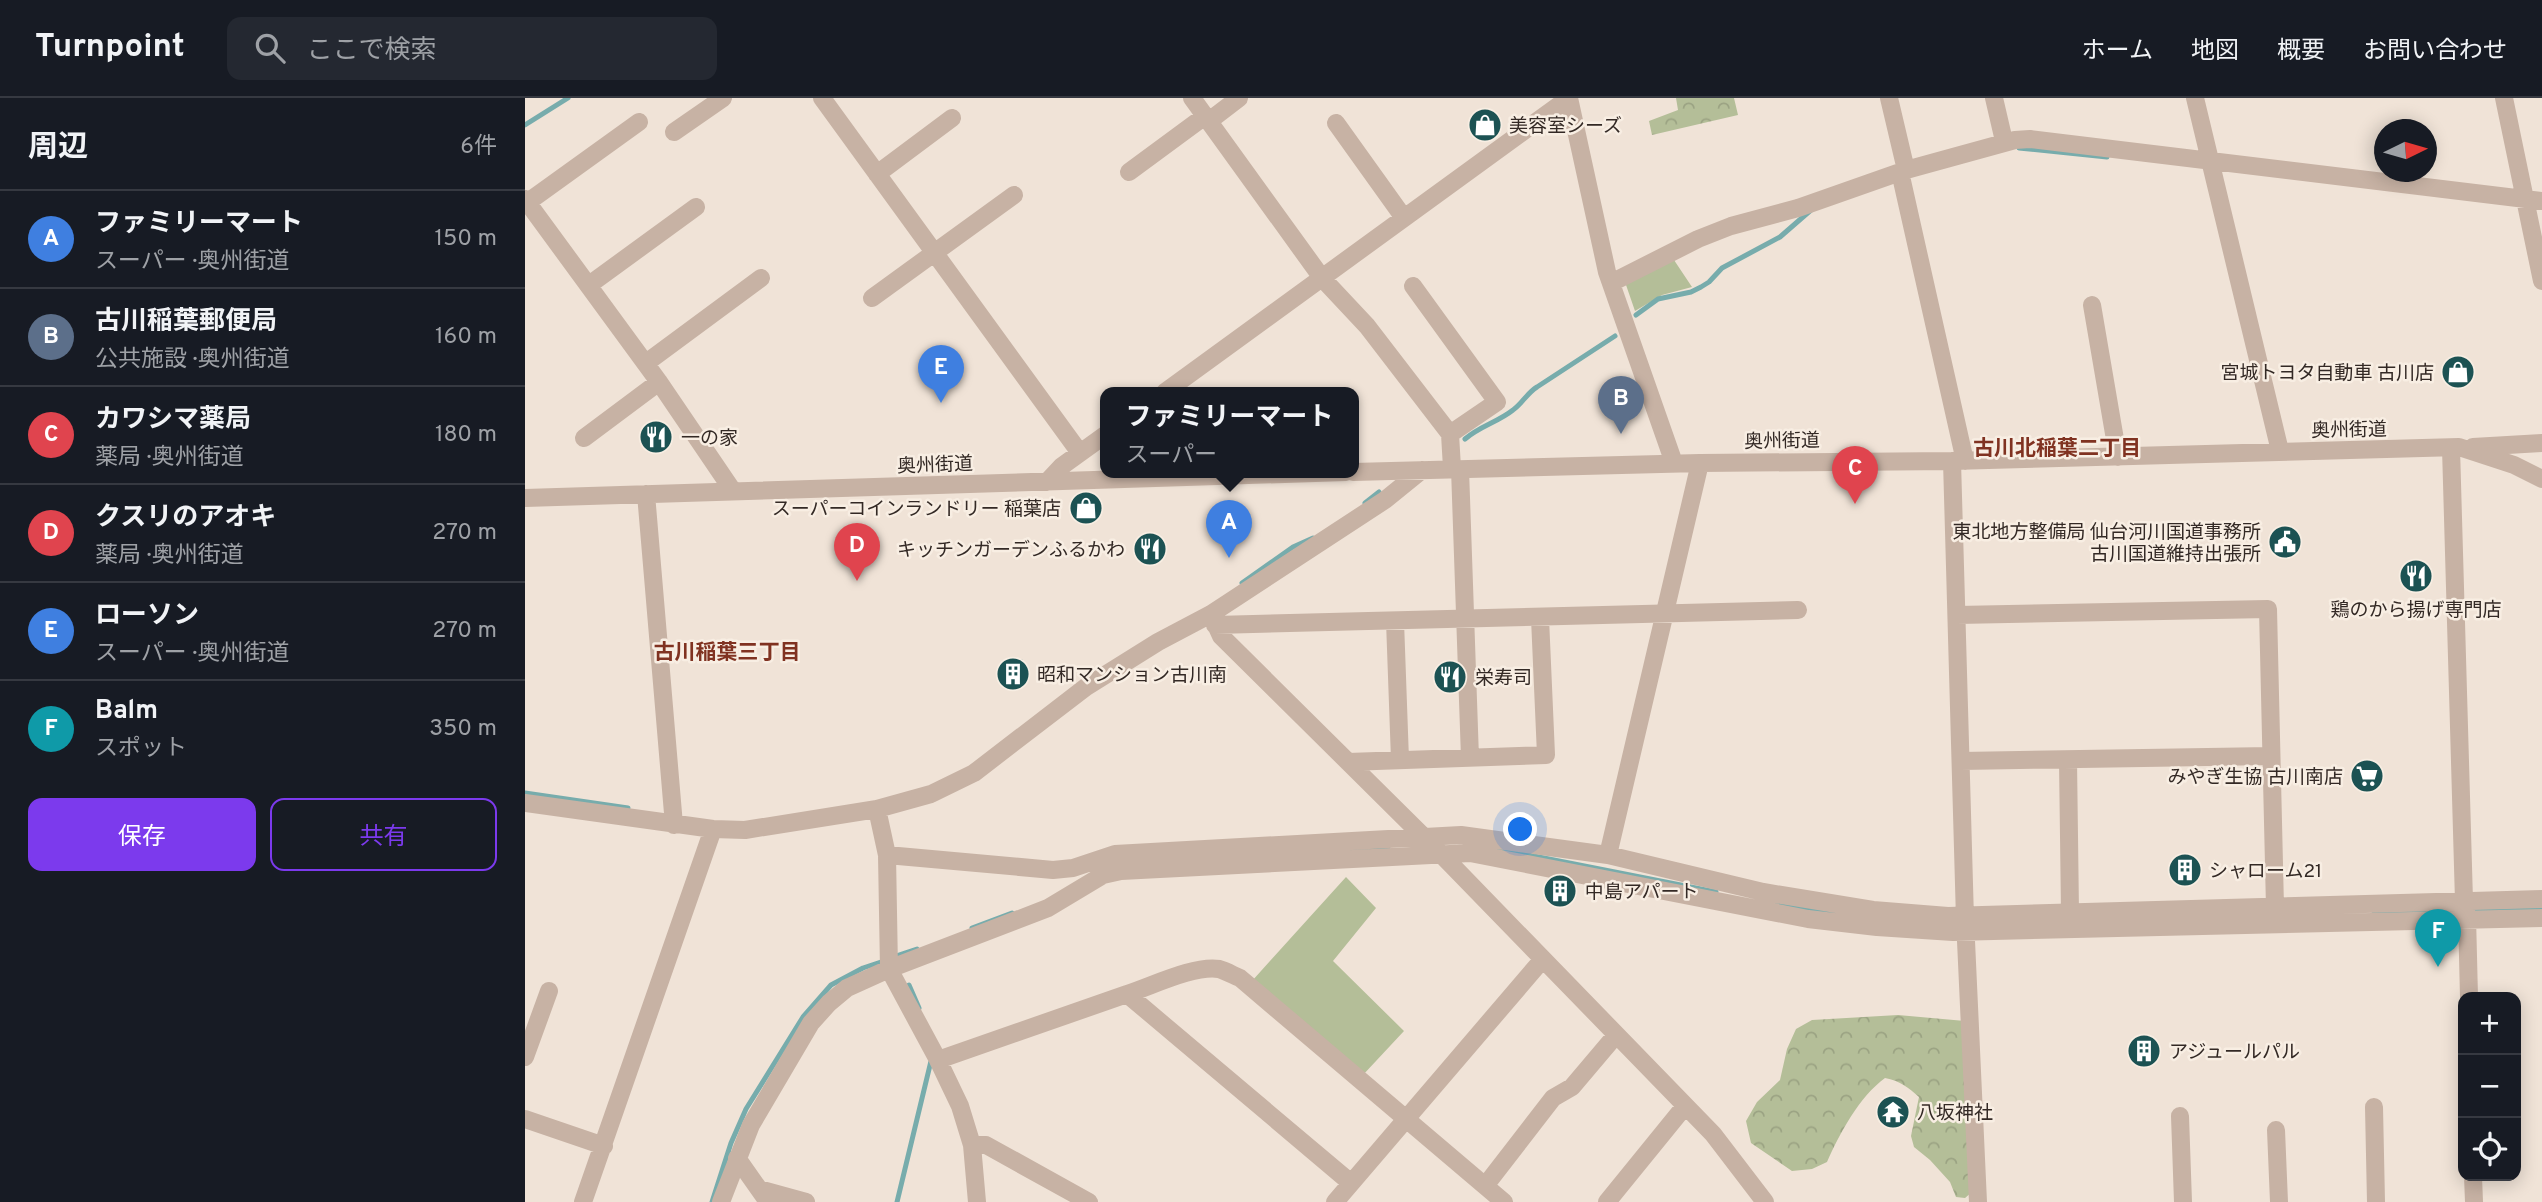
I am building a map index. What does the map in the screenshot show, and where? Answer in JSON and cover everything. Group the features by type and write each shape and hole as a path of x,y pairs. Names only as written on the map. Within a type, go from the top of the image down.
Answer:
{"street":[{"path":"674,132 723,98"},
{"path":"822,98 1080,453"},
{"path":"1192,98 1322,278 1367,326 1450,434 1456,469 1466,620 1469,758"},
{"path":"1129,172 1239,98"},
{"path":"1172,387 1569,98 1611,282 1674,463"},
{"path":"1889,98 1959,461 1957,615 1965,923 1978,1202"},
{"path":"1994,98 2004,141"},
{"path":"2195,98 2280,452"},
{"path":"2504,98 2534,200 2542,281"},
{"path":"877,174 952,118"},
{"path":"639,122 526,200 646,363 733,491"},
{"path":"1336,123 1404,218"},
{"path":"1611,282 1698,239 1731,226 1798,208 1903,171 2004,141 2030,139 2534,200"},
{"path":"872,298 1014,195"},
{"path":"589,285 696,207"},
{"path":"646,363 761,278"},
{"path":"1413,286 1497,402 1450,434"},
{"path":"2092,305 2118,457"},
{"path":"584,438 659,382"},
{"path":"1047,482 1062,466 1100,439"},
{"path":"2469,992 2455,447 2542,443"},
{"name":"奥州街道","path":"1359,472 1674,463 1959,461 2455,447 2514,465 2542,480"},
{"path":"1608,855 1700,463"},
{"path":"525,803 712,829 745,830 877,809 931,794 974,773 1086,687 1158,642 1213,620 1278,568 1385,500 1422,470"},
{"name":"奥州街道","path":"525,498 1167,478"},
{"path":"646,494 674,824"},
{"path":"1957,615 2268,609 2275,907"},
{"path":"1213,620 1466,620 1798,610"},
{"path":"1348,762 1546,755 1540,618"},
{"path":"1213,620 1221,636 1432,846 1713,1135 1765,1202"},
{"path":"1395,621 1400,760"},
{"path":"1961,761 2271,756"},
{"path":"2068,760 2070,912"},
{"path":"877,809 887,855 889,962 960,1107 972,1145 977,1202"},
{"path":"583,1202 712,829"},
{"path":"721,1202 751,1125 811,1023 847,988 889,962 1048,908 1104,876 1121,871 1432,846 1461,835 1493,837 1608,855 1763,892 1965,923 2070,912 2275,907 2465,911 2542,918"},
{"path":"887,855 1053,870 1073,869 1115,854 1432,846 1808,919 1877,927 2465,911 2542,899"},
{"path":"1335,1202 1542,959"},
{"path":"938,1060 1191,972 1221,970 1240,978 1504,1202"},
{"path":"525,1057 549,991"},
{"path":"1127,994 1351,1183"},
{"path":"1485,1186 1553,1098 1572,1087 1616,1035"},
{"path":"1608,1202 1685,1106"},
{"path":"2374,1107 2376,1202"},
{"path":"2180,1116 2183,1202"},
{"path":"525,1119 604,1146"},
{"path":"2276,1130 2279,1202"},
{"path":"972,1145 986,1145 1089,1202"},
{"path":"737,1158 763,1196 806,1202"},
{"path":"2473,1181 2474,1202"}],"green space":[{"path":"1676,98 1734,98 1738,115 1652,135 1649,121 1678,110"},
{"path":"1672,257 1692,287 1662,295 1635,311 1625,282"},
{"path":"1346,877 1376,908 1333,961 1404,1031 1362,1076 1252,981"},
{"path":"1898,1015 1965,1021 1972,1192 1965,1198 1956,1197 1950,1182 1914,1147 1911,1136 1919,1097 1903,1085 1885,1078 1859,1105 1827,1162 1812,1169 1792,1171 1751,1143 1746,1121 1757,1102 1780,1080 1787,1049 1796,1029 1812,1020"}],"waterway":[{"path":"525,125 568,98"},
{"path":"2019,148 2107,157"},
{"path":"1636,315 1658,299 1691,292 1701,287 1722,268 1780,237 1811,210"},
{"path":"1465,439 1516,408 1533,389 1615,336"},
{"path":"1365,503 1379,492"},
{"path":"1242,583 1293,547 1313,538"},
{"path":"525,793 628,808"},
{"path":"1258,855 1388,848"},
{"path":"1499,849 1716,892"},
{"path":"1777,904 1847,915"},
{"path":"2374,913 2542,909"},
{"path":"972,928 1012,913"},
{"path":"893,957 917,949"},
{"path":"712,1202 731,1143 746,1109 803,1017 831,985 863,968 884,961"},
{"path":"909,985 919,1008"},
{"path":"897,1202 931,1061"}],"place":[{"name":"美容室シーズ","path":"1485,125"},
{"name":"宮城トヨタ自動車 古川店","path":"2458,372"},
{"name":"ローソン","path":"941,403"},
{"name":"古川稲葉郵便局","path":"1621,434"},
{"name":"一の家","path":"656,437"},
{"name":"カワシマ薬局","path":"1855,504"},
{"name":"スーパーコインランドリー 稲葉店","path":"1086,508"},
{"name":"東北地方整備局 仙台河川国道事務所 古川国道維持出張所","path":"2285,542"},
{"name":"キッチンガーデンふるかわ","path":"1150,549"},
{"name":"ファミリーマート","path":"1229,558"},
{"name":"鶏のから揚げ専門店","path":"2416,576"},
{"name":"クスリのアオキ","path":"857,581"},
{"name":"昭和マンション古川南","path":"1013,674"},
{"name":"栄寿司","path":"1450,677"},
{"name":"みやぎ生協 古川南店","path":"2367,776"},
{"name":"シャローム21","path":"2185,870"},
{"name":"中島アパート","path":"1560,891"},
{"name":"Balm","path":"2438,967"},
{"name":"アジュールパル","path":"2144,1051"},
{"name":"八坂神社","path":"1893,1112"}],"district":[{"name":"古川北稲葉二丁目","path":"2057,448"},
{"name":"古川稲葉三丁目","path":"727,652"}]}
